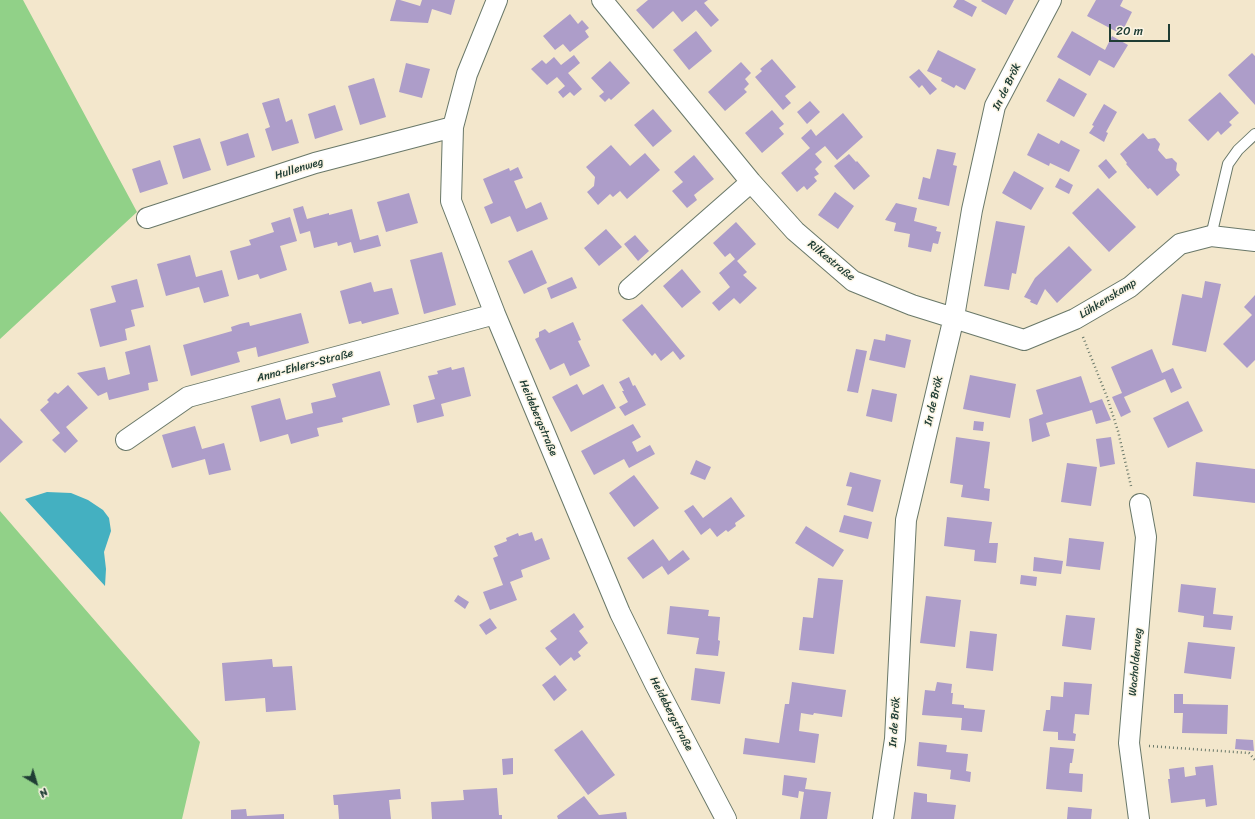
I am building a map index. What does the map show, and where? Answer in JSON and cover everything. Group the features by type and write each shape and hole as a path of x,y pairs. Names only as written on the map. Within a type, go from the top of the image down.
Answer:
{"street":[{"name":"Heidebergstraße","path":"497,0 467,74 454,127 451,201 495,314 620,613 655,684 726,819"},
{"name":"Rilkestraße","path":"602,0 751,182 795,231 853,281 912,305 954,317"},
{"name":"In de Brök","path":"883,819 895,739 906,520 954,317 972,210 995,106 1052,0"},
{"name":"Hullenweg","path":"147,218 315,163 454,127"},
{"path":"629,289 751,182"},
{"name":"Lühkenskamp","path":"954,317 1024,340 1075,319 1130,287 1180,244 1211,236 1255,241"},
{"name":"Anna-Ehlers-Straße","path":"126,440 188,396 495,314"},
{"name":"Wacholderweg","path":"1139,819 1129,743 1146,537 1140,504"}],"lane":[{"path":"1211,236 1228,164 1238,150 1255,134"}],"path":[{"path":"1075,319 1107,397 1118,431 1130,484 1140,504"},
{"path":"1129,743 1249,752 1255,760"}],"green space":[{"path":"0,0 23,0 137,212 0,339"},
{"path":"0,511 200,742 182,819 0,819"}],"water":[{"path":"47,492 71,493 88,500 103,510 109,518 111,531 104,552 106,569 105,586 25,499"}],"building":[{"path":"396,0 420,6 422,0 455,0 451,15 432,9 428,23 390,21"},
{"path":"648,0 708,0 704,3 719,20 711,27 696,10 682,22 673,11 653,29 636,10"},
{"path":"957,0 964,0 977,7 972,17 953,7"},
{"path":"1014,0 1006,15 981,1"},
{"path":"1096,0 1123,0 1120,6 1132,12 1121,34 1087,16"},
{"path":"570,14 578,24 582,20 589,28 585,31 589,37 570,52 563,44 555,50 543,36"},
{"path":"696,31 712,51 689,70 673,50"},
{"path":"1072,31 1105,50 1112,36 1128,45 1114,68 1099,60 1090,76 1057,57"},
{"path":"938,50 976,69 965,90 956,85 954,88 941,81 942,78 927,71"},
{"path":"1252,53 1255,56 1255,105 1228,75"},
{"path":"574,55 580,63 568,73 582,89 574,96 570,92 563,98 558,92 565,86 557,77 547,85 531,69 542,60 546,64 554,57 561,65"},
{"path":"772,59 796,87 785,96 791,103 783,110 755,77 762,71 760,69"},
{"path":"610,61 630,83 611,100 609,98 605,102 599,96 604,92 591,78"},
{"path":"741,62 751,73 745,79 749,84 744,89 747,92 725,111 708,92"},
{"path":"406,63 430,69 422,98 399,92"},
{"path":"919,69 937,89 930,95 922,85 919,88 909,77"},
{"path":"374,78 386,117 360,125 348,86"},
{"path":"1059,78 1087,94 1074,117 1046,101"},
{"path":"1220,92 1239,113 1229,122 1232,125 1221,135 1218,131 1208,141 1188,120"},
{"path":"279,98 286,122 292,119 299,143 272,151 265,129 270,127 262,103"},
{"path":"810,101 820,112 807,124 797,112"},
{"path":"1104,104 1117,112 1106,132 1108,133 1104,142 1089,133 1094,126 1092,125"},
{"path":"335,105 343,130 315,139 308,114"},
{"path":"653,109 672,131 653,147 634,125"},
{"path":"772,110 784,124 779,128 784,134 762,153 745,133"},
{"path":"843,113 863,137 837,160 825,146 815,154 822,162 815,169 819,174 814,177 817,181 807,190 804,186 797,192 781,173 810,148 801,138 811,129 816,136"},
{"path":"248,133 255,157 227,166 220,142"},
{"path":"1038,133 1059,144 1061,140 1080,150 1069,172 1050,163 1049,166 1027,155"},
{"path":"1143,133 1148,139 1155,138 1160,144 1158,150 1166,159 1172,158 1177,163 1176,170 1180,175 1157,196 1150,188 1148,189 1126,164 1127,163 1120,154"},
{"path":"200,138 211,170 183,179 173,146"},
{"path":"611,145 630,166 645,153 660,170 627,199 620,191 613,197 610,194 598,205 587,192 594,186 595,177 586,167"},
{"path":"937,149 956,153 953,165 957,166 949,206 918,199 923,177 930,179"},
{"path":"849,154 870,176 854,190 834,166"},
{"path":"694,155 714,179 694,195 697,200 687,208 672,191 683,182 674,172"},
{"path":"1106,159 1117,172 1109,179 1098,166"},
{"path":"160,160 168,184 140,193 132,169"},
{"path":"518,167 523,178 514,181 526,209 541,202 548,219 517,232 510,216 491,224 484,207 493,203 483,179 509,168 510,171"},
{"path":"1014,171 1044,188 1031,210 1002,193"},
{"path":"1060,178 1073,185 1069,194 1055,187"},
{"path":"1098,188 1136,227 1109,252 1072,213"},
{"path":"835,192 854,206 838,229 818,215"},
{"path":"409,193 418,223 386,232 377,202"},
{"path":"896,203 917,208 914,221 937,227 936,231 941,232 938,244 933,243 931,252 908,247 910,234 894,231 896,223 885,220"},
{"path":"303,206 307,219 352,209 360,240 378,235 381,246 354,253 351,242 338,246 337,242 314,248 310,231 300,234 293,209"},
{"path":"290,217 297,241 280,246 287,270 260,279 258,274 238,280 230,251 251,245 249,240 274,232 271,223"},
{"path":"996,221 1025,226 1016,274 1012,273 1009,290 984,286"},
{"path":"736,222 756,244 737,261 747,272 743,275 757,288 740,304 734,298 719,311 712,303 730,287 719,273 735,259 730,253 725,257 713,243"},
{"path":"606,229 622,247 599,266 584,248"},
{"path":"635,235 649,251 638,261 624,244"},
{"path":"1069,246 1092,270 1057,303 1045,289 1037,305 1030,302 1031,300 1024,297 1035,278"},
{"path":"532,250 547,283 524,294 508,261"},
{"path":"442,252 456,305 424,314 410,260"},
{"path":"190,255 196,277 222,270 229,296 204,303 199,287 166,296 157,264"},
{"path":"682,269 701,292 682,308 663,286"},
{"path":"572,277 577,288 551,299 547,288"},
{"path":"137,279 144,307 131,310 135,326 125,329 127,340 100,347 90,309 116,302 111,286"},
{"path":"1205,281 1221,284 1206,352 1172,345 1182,294 1202,298"},
{"path":"371,282 374,292 392,288 399,314 362,324 361,321 349,324 340,291"},
{"path":"1255,295 1255,360 1247,368 1223,344 1252,315 1244,307"},
{"path":"642,304 685,356 680,360 673,351 661,361 655,353 652,356 622,320"},
{"path":"301,313 309,343 258,357 256,347 237,352 240,362 191,376 183,345 232,331 231,327 240,324 249,322 250,326"},
{"path":"573,322 581,340 578,341 590,366 570,376 564,363 550,370 535,339 539,337 539,332 545,329 549,333"},
{"path":"886,334 911,340 905,368 869,360 874,339 885,341"},
{"path":"150,345 158,381 148,383 149,390 109,400 107,392 98,396 77,373 105,367 108,380 130,374 125,352"},
{"path":"856,349 867,351 858,393 847,391"},
{"path":"1152,349 1162,373 1173,368 1182,388 1171,393 1165,379 1124,397 1131,412 1121,417 1112,397 1122,393 1111,367"},
{"path":"451,367 452,370 464,367 471,396 441,404 444,416 417,423 413,405 435,399 428,376 438,374 437,371"},
{"path":"380,371 390,405 342,418 343,422 317,428 319,436 291,444 288,434 260,442 251,406 280,398 286,420 313,413 311,403 336,397 332,384"},
{"path":"970,375 1016,384 1010,418 963,409"},
{"path":"1081,376 1090,403 1102,399 1111,420 1096,424 1092,410 1046,423 1050,436 1032,442 1029,419 1043,414 1036,390"},
{"path":"629,377 633,386 635,385 646,405 625,416 619,407 628,402 619,382"},
{"path":"577,384 583,395 603,384 616,408 571,432 552,397"},
{"path":"68,385 88,408 66,427 78,441 65,453 52,440 60,433 40,410 49,402 47,400 55,392 58,394"},
{"path":"872,389 897,394 892,422 866,416"},
{"path":"1188,401 1203,431 1168,448 1153,418"},
{"path":"0,418 23,442 0,463"},
{"path":"974,421 984,422 983,431 973,430"},
{"path":"633,424 641,437 632,442 637,452 650,445 655,454 629,468 624,459 594,475 581,451"},
{"path":"195,426 202,449 224,443 231,470 209,475 205,459 172,468 162,435"},
{"path":"956,437 990,442 984,488 990,489 989,501 961,497 963,485 950,483"},
{"path":"1111,437 1115,464 1100,467 1096,439"},
{"path":"696,460 711,467 705,480 690,474"},
{"path":"1196,462 1255,469 1255,503 1193,496"},
{"path":"1067,463 1097,467 1091,506 1061,502"},
{"path":"850,472 881,480 873,512 847,505 852,487 846,486"},
{"path":"634,475 659,508 634,527 609,493"},
{"path":"731,497 745,516 735,523 736,526 728,532 726,530 717,537 710,528 701,535 684,511 693,505 703,518"},
{"path":"844,515 872,522 868,539 839,532"},
{"path":"947,517 992,522 989,543 998,543 996,563 974,561 975,550 944,546"},
{"path":"806,526 844,550 833,567 795,543"},
{"path":"532,532 535,541 542,538 550,559 521,570 523,577 510,582 517,600 490,610 483,592 503,585 493,558 498,556 494,546 507,541 506,538 518,533 519,536"},
{"path":"1069,538 1104,542 1100,570 1066,566"},
{"path":"653,539 669,561 683,550 690,559 668,575 662,566 643,579 627,558"},
{"path":"1034,557 1063,561 1061,574 1033,571"},
{"path":"1021,575 1037,577 1036,586 1020,584"},
{"path":"818,578 843,580 834,654 799,650 803,617 813,618"},
{"path":"1181,584 1216,588 1213,614 1233,616 1231,630 1203,627 1204,616 1178,612"},
{"path":"458,595 469,602 465,609 454,601"},
{"path":"926,596 961,600 955,647 920,643"},
{"path":"670,606 709,610 708,616 720,617 718,640 720,641 718,656 696,654 699,638 667,634"},
{"path":"574,613 584,627 579,631 588,643 578,652 581,656 574,661 571,657 560,666 545,648 557,639 550,631"},
{"path":"1066,615 1095,618 1091,650 1062,646"},
{"path":"490,618 497,628 486,635 479,625"},
{"path":"970,631 997,634 993,671 966,668"},
{"path":"1188,642 1235,647 1231,679 1184,673"},
{"path":"272,659 273,667 292,666 296,710 266,712 265,698 225,701 222,663"},
{"path":"695,668 725,672 720,704 691,700"},
{"path":"555,675 567,690 554,701 542,685"},
{"path":"792,682 846,690 842,717 814,713 813,715 801,713 799,731 819,734 815,763 743,754 745,738 779,743 785,704 789,704"},
{"path":"937,682 952,684 952,704 964,705 964,708 985,710 982,732 961,730 962,718 922,715 925,690 935,691"},
{"path":"1064,682 1092,684 1089,715 1075,714 1073,733 1076,734 1075,741 1058,740 1058,732 1043,731 1046,710 1050,710 1051,696 1063,697"},
{"path":"1174,694 1183,694 1183,704 1228,705 1227,734 1182,733 1183,713 1174,713"},
{"path":"582,730 615,775 588,795 554,750"},
{"path":"1236,739 1253,740 1254,751 1235,749"},
{"path":"919,742 947,745 946,752 968,754 966,771 971,772 970,782 950,779 951,770 917,766"},
{"path":"1050,747 1074,749 1069,773 1083,774 1082,792 1046,789"},
{"path":"513,758 513,774 503,775 502,759"},
{"path":"1213,765 1217,805 1206,807 1205,799 1171,803 1168,779 1170,779 1169,769 1184,767 1185,777 1196,775 1195,767"},
{"path":"784,775 807,778 805,789 831,792 827,819 800,819 804,792 799,791 798,798 782,795"},
{"path":"497,788 499,815 502,815 502,819 432,819 431,802 464,800 463,790"},
{"path":"400,789 401,799 389,800 391,819 339,819 338,805 334,805 333,795"},
{"path":"914,792 927,794 927,802 956,805 954,819 911,819"},
{"path":"584,796 599,815 626,812 627,819 558,819 557,816"},
{"path":"1068,807 1092,809 1091,819 1067,819"},
{"path":"246,809 247,816 284,814 284,819 231,819 231,810"}]}
